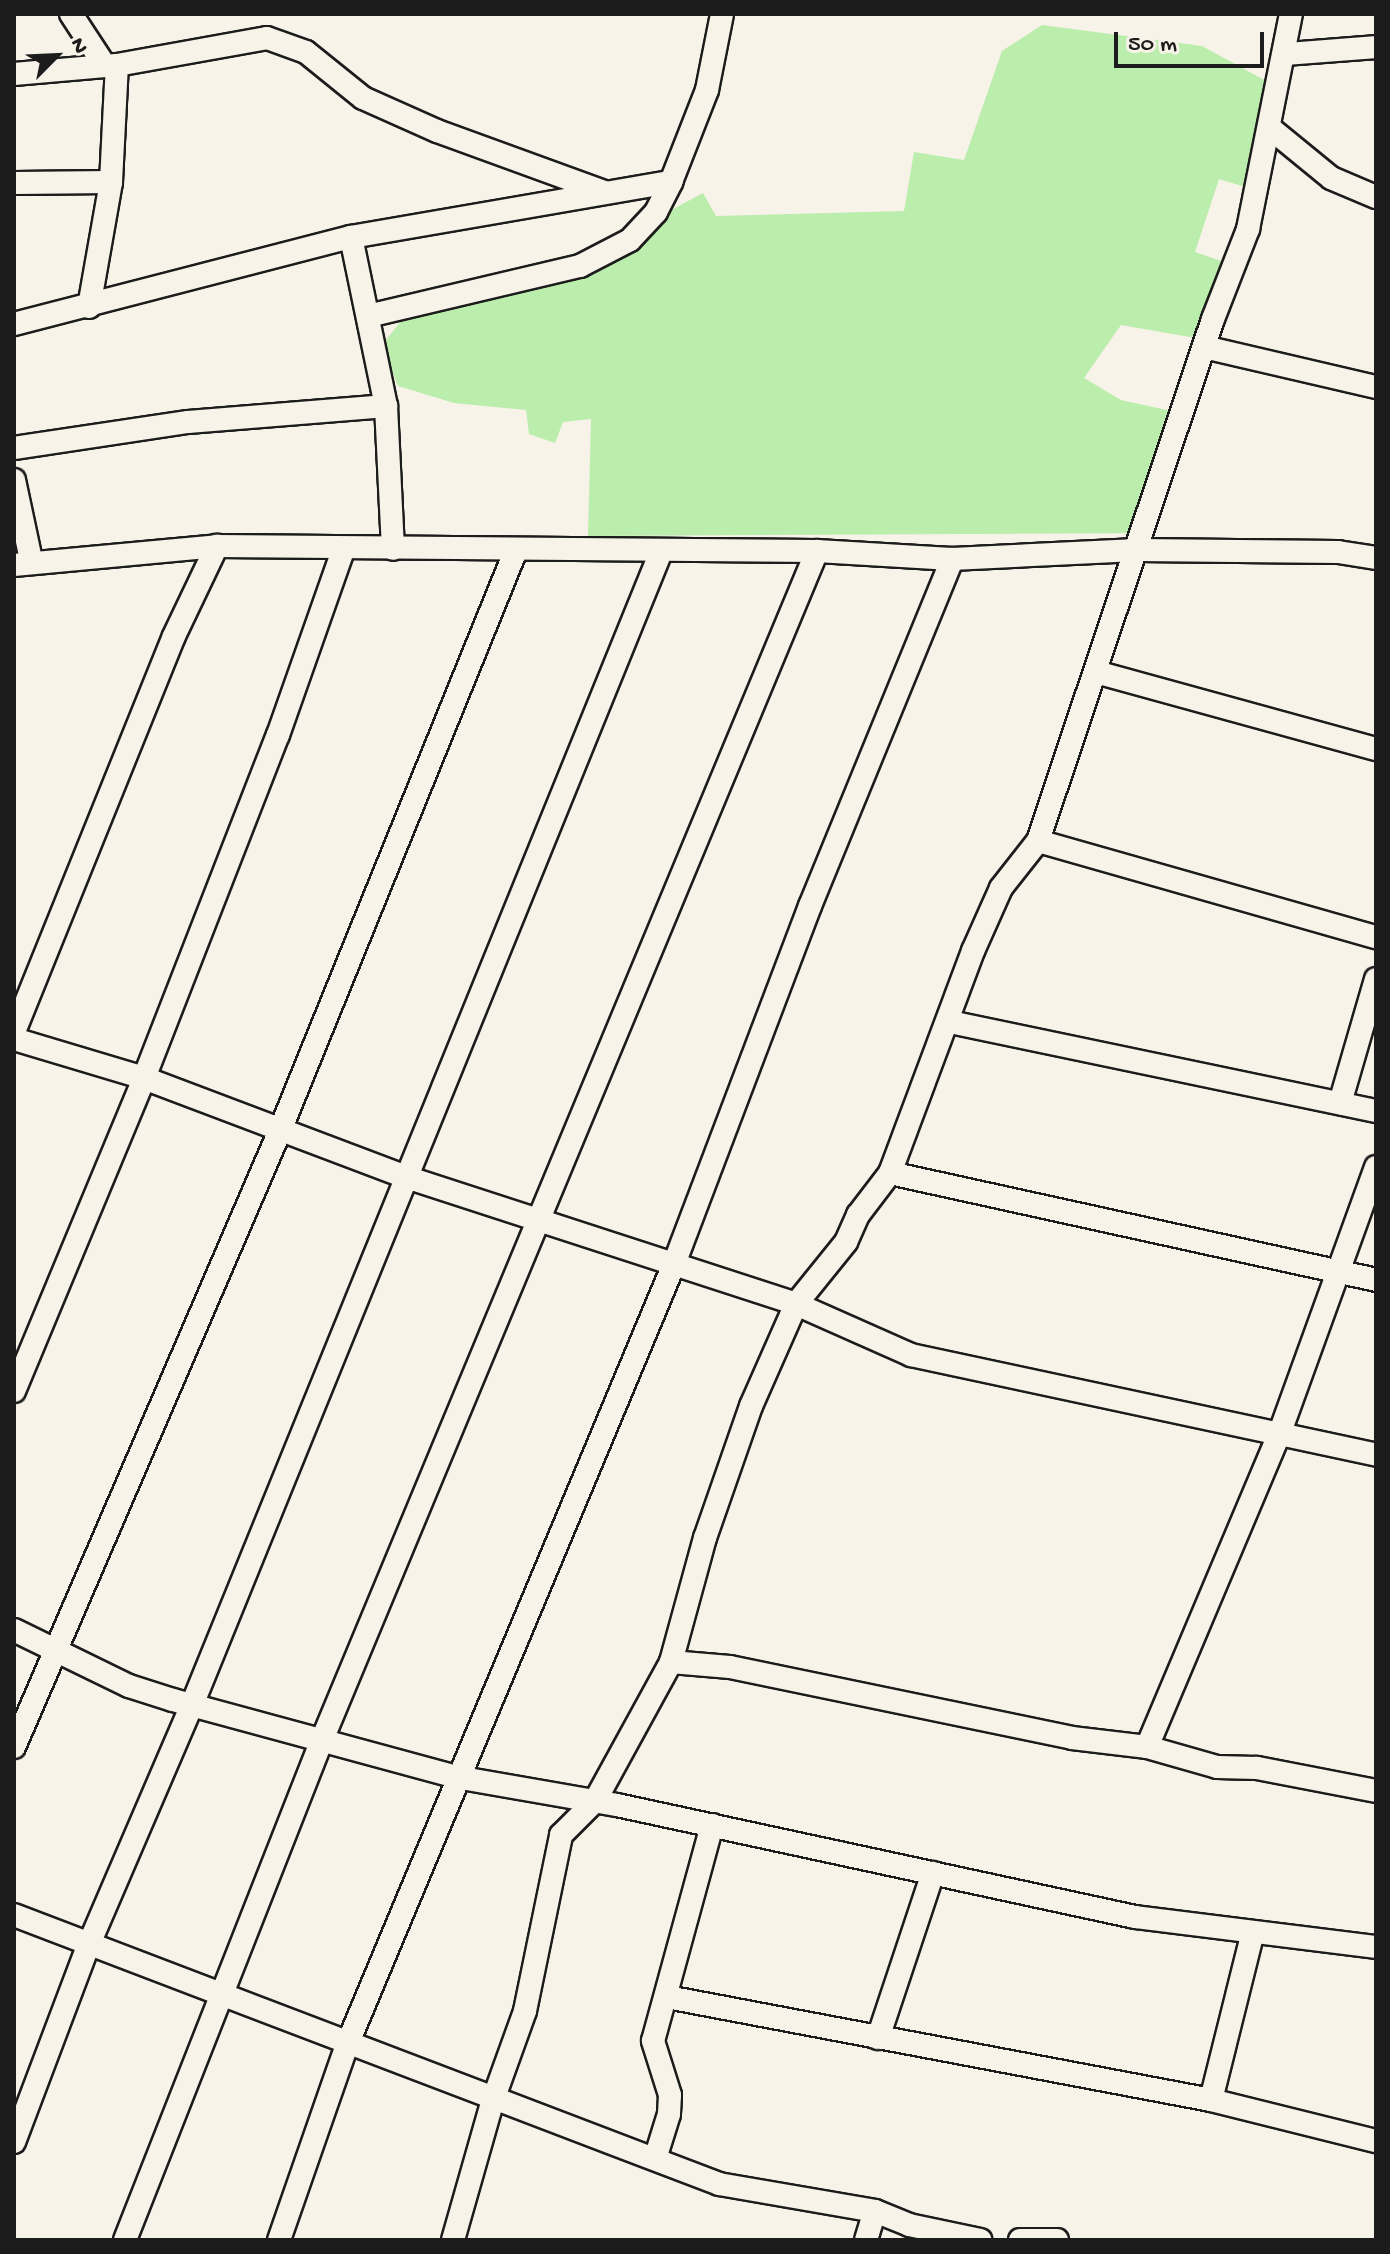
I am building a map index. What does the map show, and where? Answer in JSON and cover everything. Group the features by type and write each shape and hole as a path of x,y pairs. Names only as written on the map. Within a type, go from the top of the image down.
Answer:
{"street":[{"path":"71,14 111,66 111,182 89,307"},
{"path":"368,316 580,266 630,240 656,212 671,182 707,90 722,14"},
{"path":"453,2240 493,2100 525,2011 561,1835 595,1801 671,1662 705,1538 751,1406 796,1304 890,1173 1001,888 1038,841 1204,347 1248,229 1286,54 1291,14"},
{"path":"14,74 111,66 267,38 306,52 363,98 437,131 606,192"},
{"path":"1286,54 1376,47"},
{"path":"1270,128 1331,178 1376,197"},
{"path":"14,183 111,182"},
{"path":"14,324 351,237 671,182"},
{"path":"351,237 386,406 393,549"},
{"path":"1204,347 1376,387"},
{"path":"14,448 188,422 386,406"},
{"path":"14,480 22,562 135,557 217,546 817,551 952,559 1137,550 1338,552 1376,558"},
{"path":"14,1032 174,636 217,546"},
{"path":"14,1391 144,1078 278,735 344,548"},
{"path":"14,1747 53,1649 279,1133 516,550"},
{"path":"125,2240 322,1740 817,551"},
{"path":"14,2142 89,1944 192,1705 661,552"},
{"path":"279,2240 347,2045 456,1777 674,1264 810,906 952,559"},
{"path":"1096,672 1376,749"},
{"path":"1038,841 1376,937"},
{"path":"1340,1103 1376,979"},
{"path":"950,1022 1376,1111"},
{"path":"14,1039 144,1078 279,1133 536,1222 796,1304 911,1355 1376,1455"},
{"path":"1147,1747 1279,1435 1341,1272 1376,1167"},
{"path":"890,1173 1376,1280"},
{"path":"14,1630 129,1686 456,1777 712,1825 1135,1917 1252,1935 1376,1947"},
{"path":"671,1662 730,1667 1072,1738 1147,1747 1217,1767 1257,1768 1376,1791"},
{"path":"655,2159 669,2114 670,2095 653,2041 712,1825"},
{"path":"878,2038 933,1873"},
{"path":"14,1915 221,1992 347,2045 719,2184 875,2211 909,2225 980,2240"},
{"path":"1211,2100 1252,1935"},
{"path":"667,1997 1211,2100 1376,2141"},
{"path":"866,2240 875,2211"},
{"path":"1020,2240 1057,2240"}],"green space":[{"path":"1042,25 1202,46 1268,82 1262,192 1219,179 1195,252 1239,267 1213,341 1121,325 1084,378 1121,400 1194,416 1155,533 588,536 591,419 563,422 555,443 529,434 526,410 454,403 398,386 382,345 405,316 600,270 662,215 703,193 716,216 904,211 914,152 964,160 1002,51"}]}
